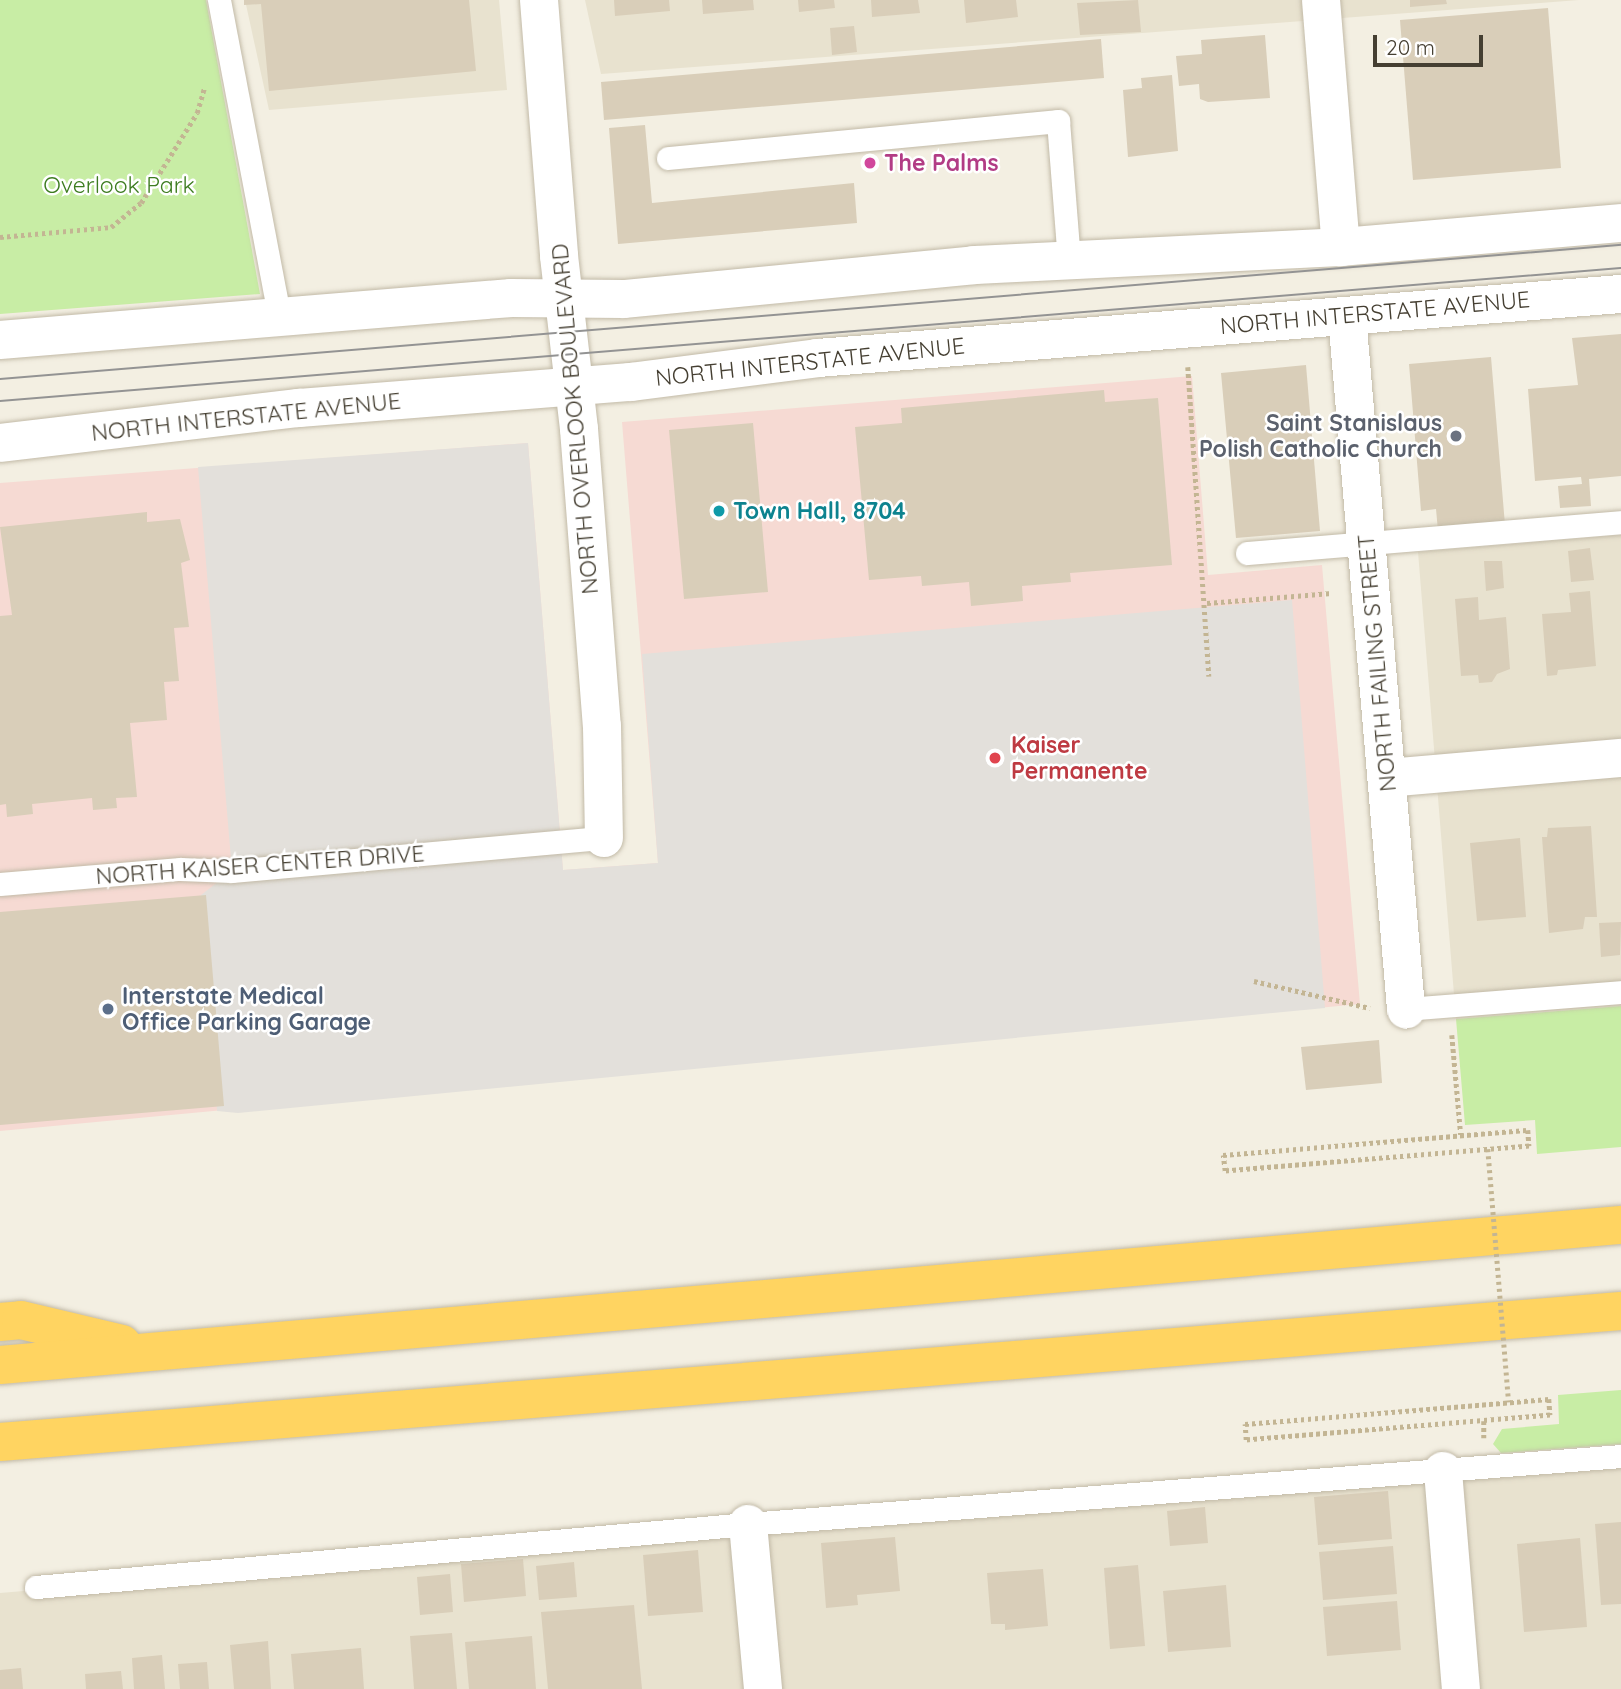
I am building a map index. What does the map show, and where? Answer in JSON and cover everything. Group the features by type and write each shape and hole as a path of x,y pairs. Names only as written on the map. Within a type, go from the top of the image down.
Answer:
{"highway":[{"path":"0,1365 1621,1225"},
{"path":"0,1442 1621,1311"},
{"path":"0,1322 21,1320 158,1352"}],"street":[{"name":"NORTH OVERLOOK BOULEVARD","path":"539,0 602,726 604,838"},
{"path":"1321,0 1341,247"},
{"path":"0,340 511,298 624,299 845,275 1341,247 1621,223"},
{"name":"NORTH INTERSTATE AVENUE","path":"0,443 299,408 574,386 818,358 1621,294"},
{"name":"NORTH FAILING STREET","path":"1348,316 1406,1009"},
{"path":"1387,778 1621,758"},
{"path":"1443,1471 1461,1689"},
{"path":"748,1524 762,1689"}],"lane":[{"path":"219,0 279,315"},
{"path":"668,158 1058,121 1069,261"},
{"path":"1247,553 1621,522"},
{"name":"NORTH KAISER CENTER DRIVE","path":"0,884 180,869 232,872 604,838"},
{"path":"1406,1009 1621,992"},
{"path":"36,1587 748,1524 1621,1457"}],"path":[{"path":"0,237 111,227 141,203 197,113 206,77"},
{"path":"1184,328 1207,603 1209,676"},
{"path":"1207,603 1370,589"},
{"path":"1254,981 1342,1003 1406,1009"},
{"path":"1449,1005 1461,1135"},
{"path":"1528,1130 1529,1146 1488,1149 1225,1171 1223,1155 1528,1130"},
{"path":"1488,1149 1509,1402"},
{"path":"1549,1399 1550,1415 1246,1440 1245,1424 1509,1402 1549,1399"}],"shaded area":[{"path":"245,0 499,0 507,90 269,110"},
{"path":"585,0 1579,0 601,74"},
{"name":"Kaiser Permanente","path":"1192,376 1208,575 1322,565 1360,1004 0,1131 0,483 528,443 563,870 658,863 622,422"},
{"name":"Kaiser Permanente","path":"528,443 563,870 658,863 642,654 1292,600 1325,1008 238,1113 217,1111 201,895 232,871 198,467"},
{"path":"1621,535 1621,1006 1456,1019 1418,552"},
{"path":"1621,1457 1621,1689 0,1689 0,1593"}],"green space":[{"name":"Overlook Park","path":"0,0 206,0 260,294 0,314"},
{"path":"1621,1006 1621,1147 1537,1154 1535,1120 1465,1125 1456,1019"},
{"path":"1621,1390 1621,1444 1501,1453 1493,1444 1502,1429 1559,1424 1558,1395"}],"building":[{"path":"244,0 469,0 476,71 269,91 261,4 244,5"},
{"path":"614,0 669,0 670,11 615,16"},
{"path":"702,0 753,0 754,10 703,14"},
{"path":"798,0 834,0 835,8 799,12"},
{"path":"871,0 918,0 920,13 872,17"},
{"path":"964,0 1016,0 1018,17 966,23"},
{"path":"1138,0 1141,32 1080,35 1077,3"},
{"path":"1410,0 1446,0 1447,4 1410,7"},
{"path":"1548,8 1561,168 1413,180 1400,20"},
{"path":"854,26 857,52 832,55 830,28"},
{"path":"1265,35 1270,98 1208,102 1200,99 1199,84 1179,86 1176,56 1202,54 1201,40"},
{"path":"1101,39 1104,78 604,120 601,82"},
{"path":"1172,75 1178,151 1128,157 1123,90 1142,88 1141,78"},
{"path":"645,125 652,203 854,183 857,223 618,244 609,128"},
{"path":"1621,334 1621,476 1589,479 1591,506 1560,508 1558,486 1582,484 1581,477 1535,481 1528,389 1578,385 1572,338"},
{"name":"Saint Stanislaus Polish Catholic Church","path":"1491,357 1505,525 1438,531 1436,509 1421,511 1409,364"},
{"path":"1306,365 1320,531 1236,538 1221,373"},
{"path":"1104,390 1105,402 1158,398 1172,565 1070,573 1071,582 1022,586 1023,601 971,606 969,582 922,586 921,576 869,580 855,427 902,423 901,408"},
{"name":"Town Hall, 8704","path":"753,423 768,592 684,599 669,430"},
{"path":"147,512 147,522 180,519 190,560 181,563 189,627 174,628 179,681 164,682 167,720 130,723 137,797 116,798 117,808 93,810 92,798 32,804 33,814 7,817 6,804 0,805 0,616 12,615 0,527"},
{"path":"1590,548 1594,580 1571,582 1568,551"},
{"path":"1484,561 1502,561 1504,588 1486,591"},
{"path":"1590,591 1596,666 1558,670 1557,675 1547,676 1542,614 1571,612 1569,593"},
{"path":"1478,597 1479,620 1506,617 1510,669 1497,674 1492,682 1479,683 1478,675 1461,676 1455,599"},
{"path":"1591,826 1597,917 1585,917 1583,929 1549,933 1542,837 1547,837 1548,828"},
{"path":"1520,838 1526,917 1477,921 1470,843"},
{"name":"Interstate Medical Office Parking Garage","path":"206,895 224,1106 0,1125 0,912"},
{"path":"1621,922 1620,955 1601,957 1599,923"},
{"path":"1379,1040 1382,1083 1306,1090 1301,1047"},
{"path":"1388,1491 1392,1539 1318,1545 1314,1497"},
{"path":"1205,1507 1208,1543 1170,1546 1167,1511"},
{"path":"1621,1522 1621,1604 1601,1605 1595,1524"},
{"path":"895,1537 900,1591 857,1595 858,1605 826,1608 821,1543"},
{"path":"1580,1538 1587,1627 1524,1632 1517,1544"},
{"path":"1393,1546 1397,1594 1323,1600 1319,1552"},
{"path":"698,1550 703,1612 648,1616 643,1555"},
{"path":"523,1559 526,1596 464,1602 461,1564"},
{"path":"574,1562 577,1597 539,1600 536,1566"},
{"path":"1138,1565 1145,1646 1110,1649 1104,1568"},
{"path":"1043,1569 1048,1626 1005,1630 1005,1624 991,1624 987,1573"},
{"path":"450,1574 453,1612 420,1615 417,1577"},
{"path":"1226,1585 1231,1647 1168,1652 1163,1591"},
{"path":"1397,1601 1401,1650 1327,1656 1323,1607"},
{"path":"634,1605 642,1689 548,1689 541,1612"},
{"path":"452,1633 457,1689 414,1689 410,1636"},
{"path":"532,1636 536,1689 469,1689 465,1642"},
{"path":"268,1641 271,1689 234,1689 230,1645"},
{"path":"361,1648 364,1689 294,1689 291,1654"},
{"path":"162,1655 165,1689 134,1689 132,1658"},
{"path":"207,1662 209,1689 180,1689 178,1664"},
{"path":"21,1668 23,1689 0,1689 0,1670"},
{"path":"121,1671 123,1689 86,1689 85,1674"}],"tram line":[{"path":"0,379 1621,245"},
{"path":"0,401 1621,268"}],"place":[{"name":"The Palms","path":"870,163"},
{"name":"Saint Stanislaus Polish Catholic Church","path":"1456,436"},
{"name":"Town Hall, 8704","path":"719,511"},
{"name":"Kaiser Permanente","path":"995,758"},
{"name":"Interstate Medical Office Parking Garage","path":"108,1009"}]}
